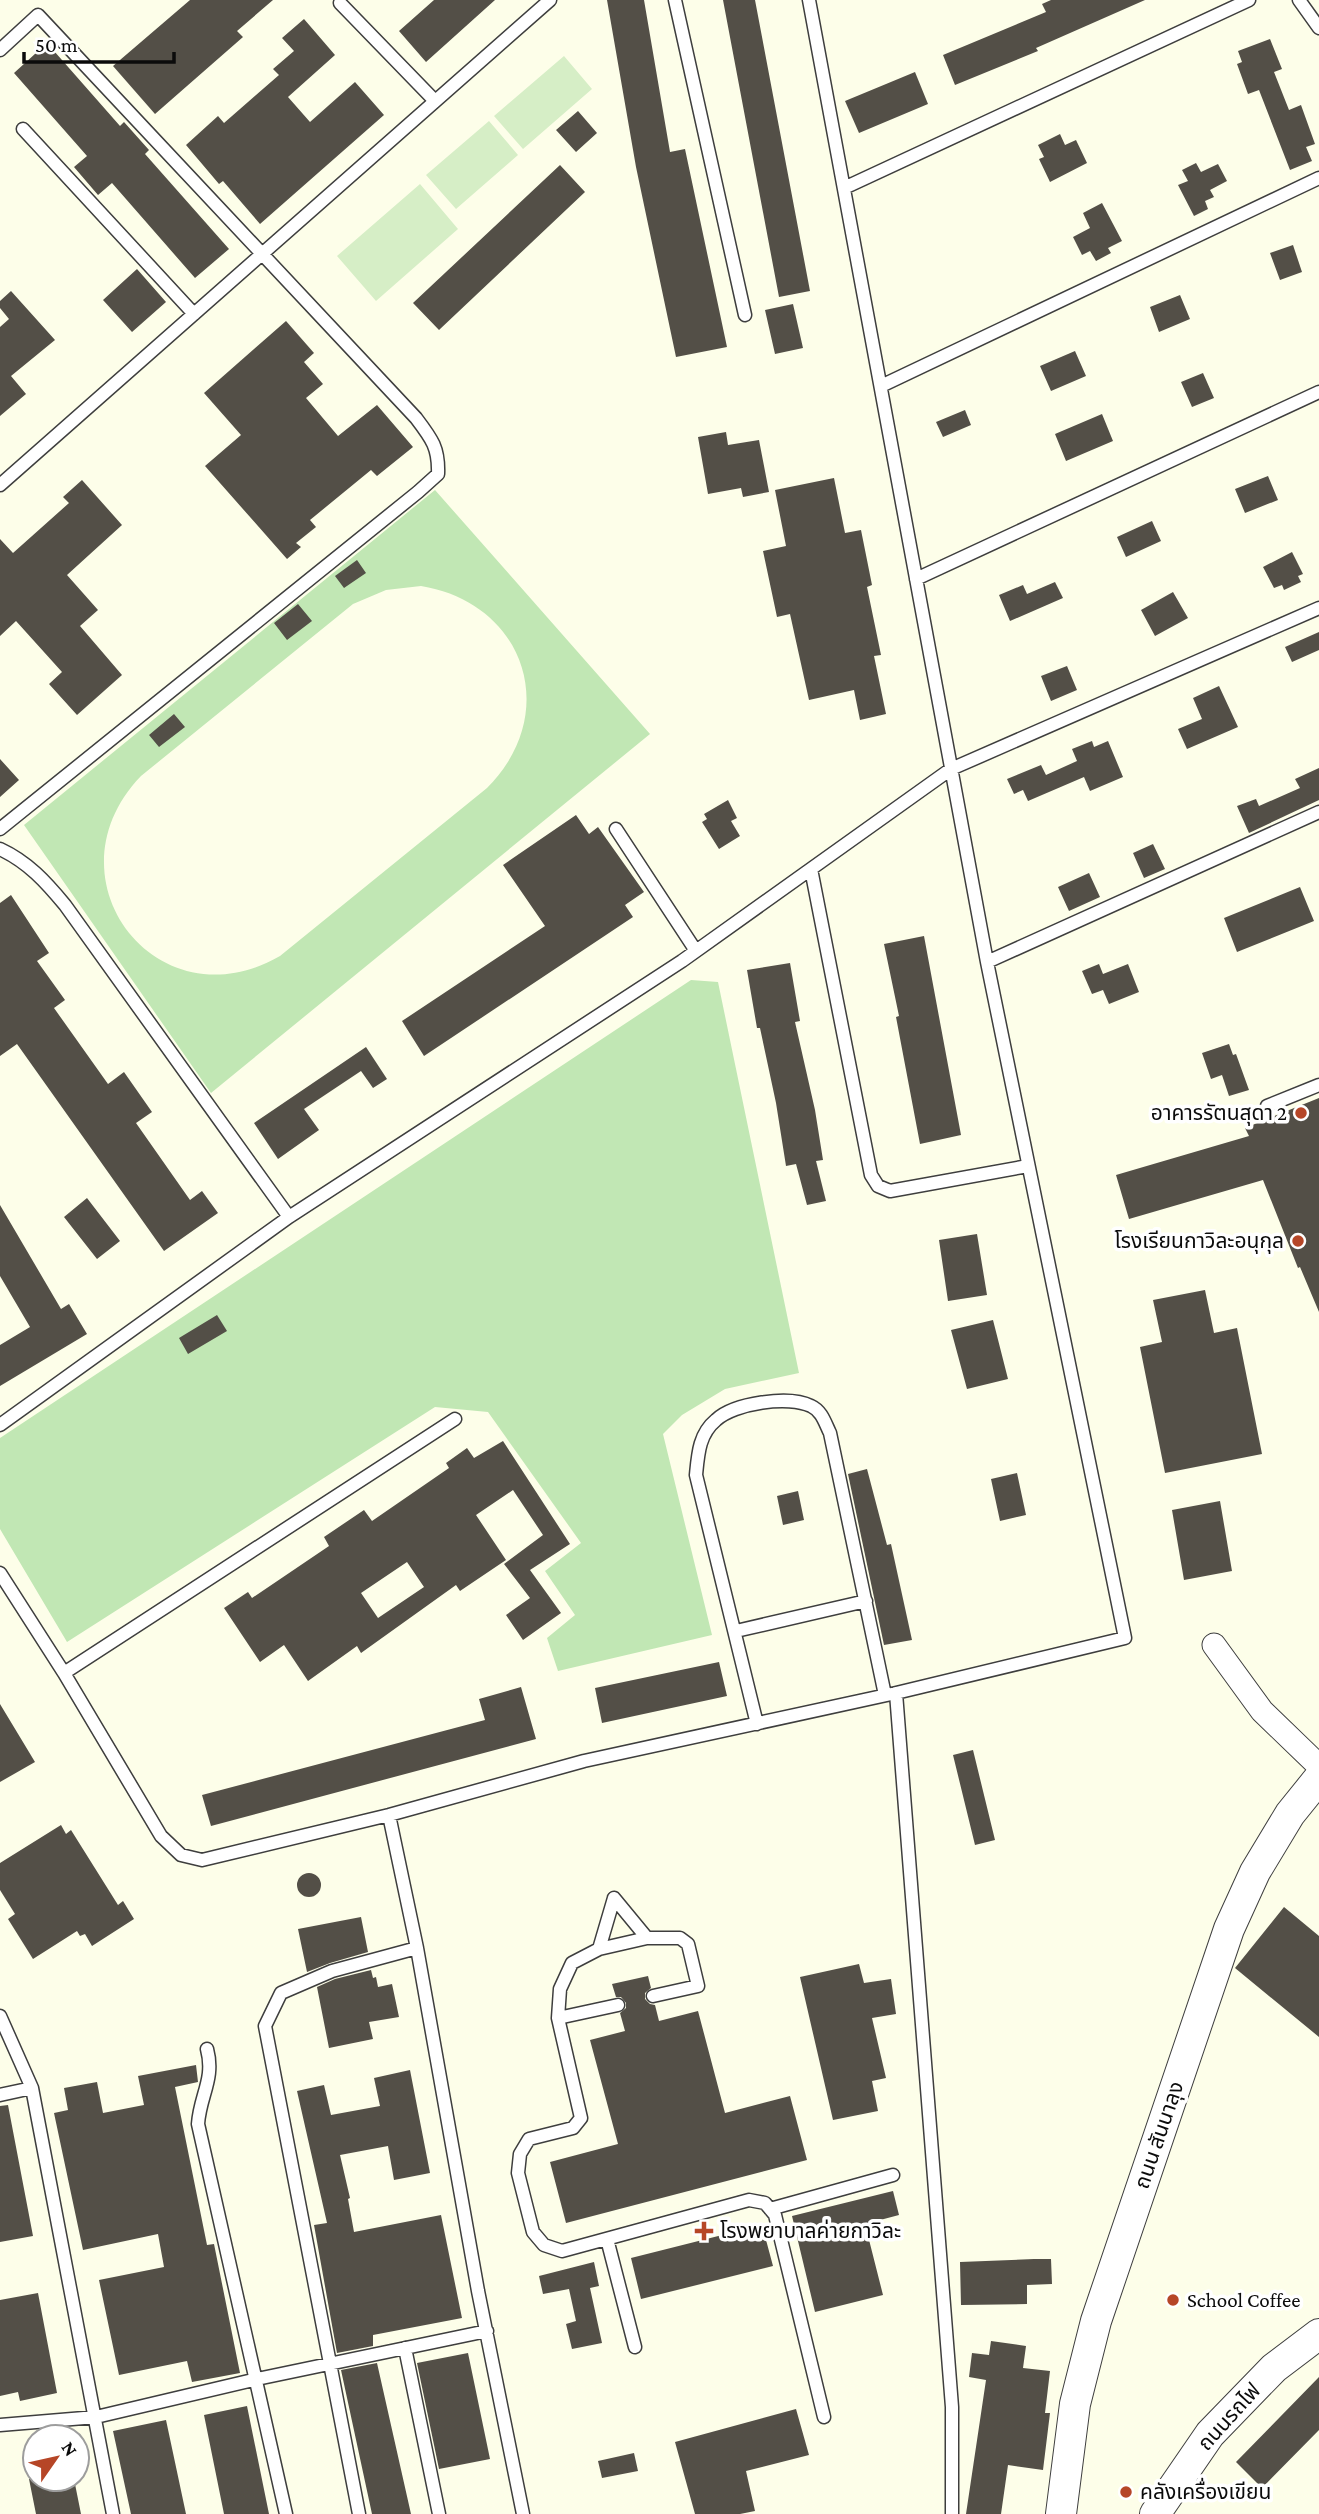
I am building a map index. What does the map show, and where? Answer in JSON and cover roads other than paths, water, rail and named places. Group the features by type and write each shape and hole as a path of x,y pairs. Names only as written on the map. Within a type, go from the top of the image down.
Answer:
{"street":[{"path":"1214,1645 1262,1711 1319,1766"},
{"name":"ถนน สันนาลุง","path":"1061,2514 1075,2404 1096,2321 1229,1929 1255,1872 1290,1814 1319,1778"},
{"name":"ถนนรถไฟ","path":"1154,2514 1210,2434 1274,2368 1319,2334"}],"lane":[{"path":"0,485 550,0"},
{"path":"675,0 745,315"},
{"path":"0,1573 64,1673 161,1836 181,1855 202,1860 389,1815 584,1761 890,1694 1125,1638 987,962 809,0"},
{"path":"844,188 1250,0"},
{"path":"1299,0 1319,28"},
{"path":"340,3 435,101"},
{"path":"0,50 38,15 416,418 432,438 438,456 438,474 0,829"},
{"path":"23,130 194,314"},
{"path":"881,386 1319,178"},
{"path":"916,579 1319,392"},
{"path":"0,1425 289,1217 696,951 951,769 1319,608"},
{"path":"987,962 1319,812"},
{"path":"616,829 696,951"},
{"path":"0,849 17,857 43,878 65,905 289,1217"},
{"path":"811,869 871,1175 878,1186 890,1191 1028,1166"},
{"path":"1267,1105 1319,1084"},
{"path":"757,1724 696,1475 699,1444 716,1420 742,1406 785,1401 811,1406 823,1416 830,1433 866,1601 890,1694 952,2406 953,2514"},
{"path":"64,1673 455,1419"},
{"path":"736,1631 866,1601"},
{"path":"389,1815 417,1948 478,2291 523,2514"},
{"path":"599,1949 614,1898 647,1938"},
{"path":"653,1996 698,1986 688,1944 680,1938 647,1938 599,1949 572,1964 560,1989 558,2018 581,2118 573,2128 528,2139 520,2154 518,2173 533,2232 544,2245 562,2251 748,2200 765,2203 775,2215 824,2417"},
{"path":"359,2514 265,2025 281,1993 332,1971 417,1948"},
{"path":"558,2018 618,2005"},
{"path":"0,2017 32,2088 113,2514"},
{"path":"208,2049 210,2077 199,2105 198,2124 286,2514"},
{"path":"0,2095 32,2088"},
{"path":"770,2209 893,2175"},
{"path":"607,2239 635,2347"},
{"path":"0,2425 96,2417 328,2363 487,2331"},
{"path":"405,2347 439,2514"}],"place":[{"name":"อาคารรัตนสุดา 2","path":"1301,1113"},
{"name":"โรงเรียนกาวิละอนุกุล","path":"1298,1241"},
{"name":"โรงพยาบาลค่ายกาวิละ","path":"704,2231"},
{"name":"School Coffee","path":"1173,2300"},
{"name":"คลังเครื่องเขียน","path":"1126,2492"}]}
